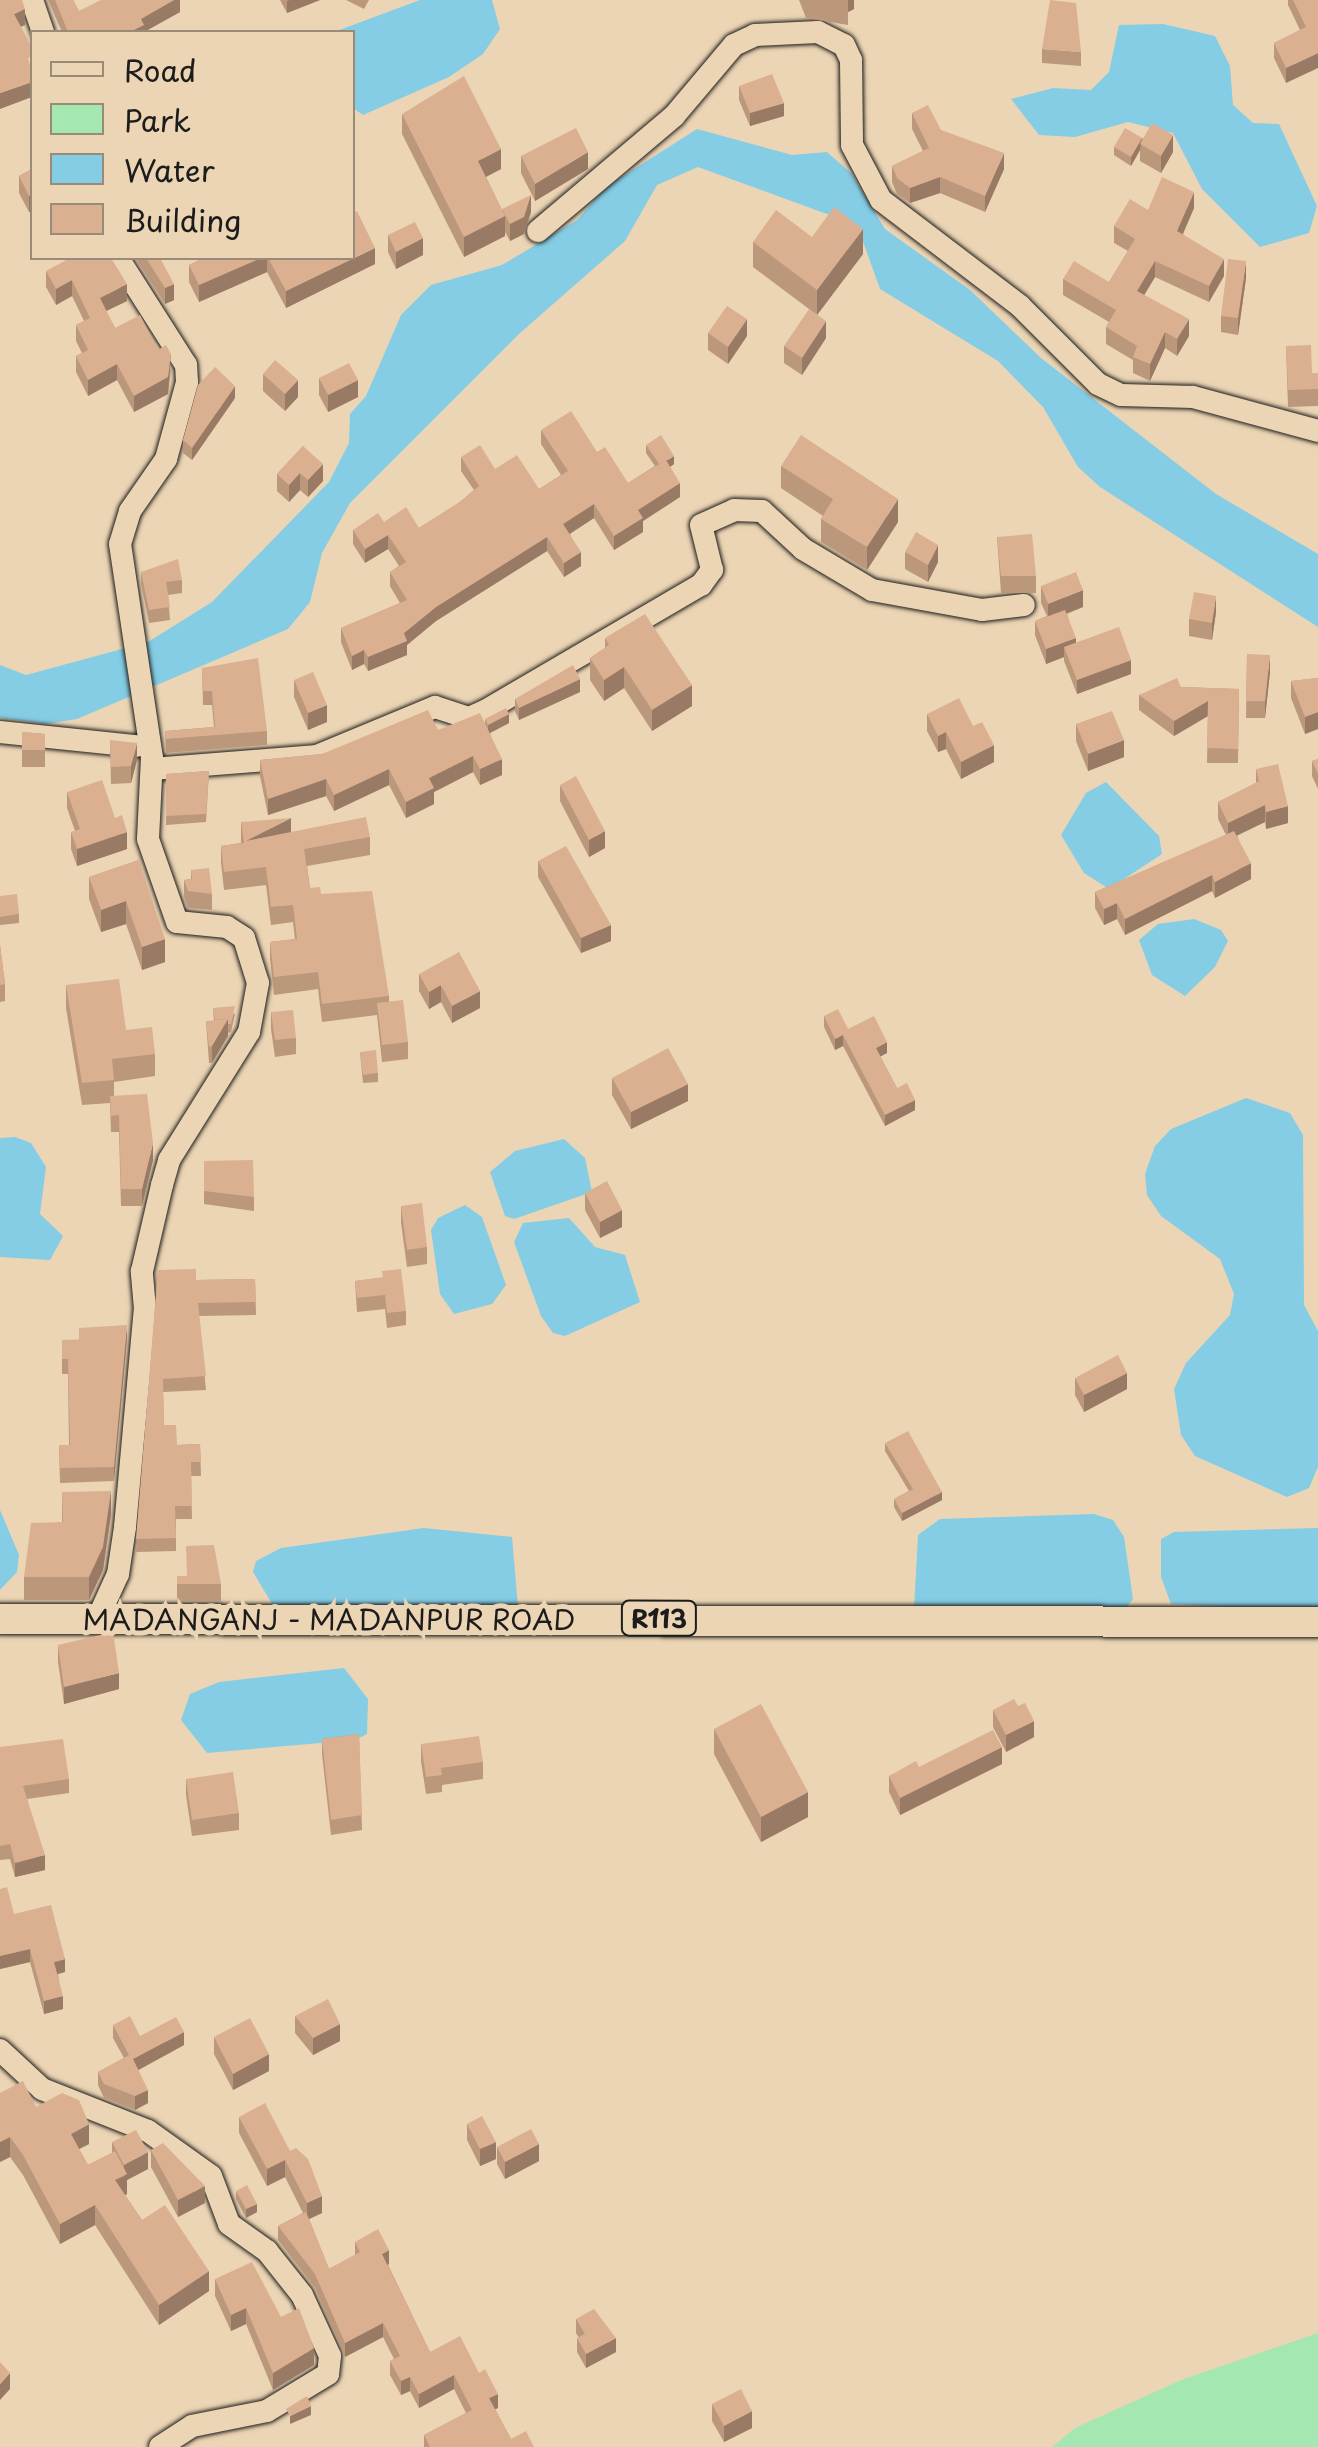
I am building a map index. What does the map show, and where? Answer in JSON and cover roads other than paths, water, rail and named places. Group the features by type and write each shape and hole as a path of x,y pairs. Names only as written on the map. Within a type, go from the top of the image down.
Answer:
{"main road":[{"name":"MADANGANJ - MADANPUR ROAD","path":"0,1619 1318,1622"}],"street":[{"path":"32,0 42,30"},
{"path":"538,231 674,116 734,45 755,36 818,32 844,45 851,60 852,145 881,200 1020,306 1098,384 1122,395 1192,397 1318,431"},
{"path":"97,1620 118,1574 145,1309 142,1271 162,1185 169,1160 249,1032 257,993 255,958 244,938 228,927 177,922 148,839 151,757 120,544 130,511 166,459 187,382 186,366 119,260"},
{"path":"0,732 151,757 317,756 422,711 448,708 468,718 701,584 712,570 702,525 734,510 762,511 803,549 872,590 982,610 1024,605"},
{"path":"0,2050 42,2088 133,2123 212,2176 229,2224 267,2251 302,2295 330,2356 328,2374 267,2411 192,2426 160,2447"}],"water":[{"path":"420,0 492,0 500,29 483,54 449,77 363,115 355,109 355,30 339,30"},
{"path":"1163,24 1215,36 1230,66 1233,105 1253,123 1279,124 1317,206 1309,233 1260,247 1202,189 1173,133 1128,122 1075,137 1039,135 1011,99 1053,88 1091,90 1109,72 1119,25"},
{"path":"697,129 792,155 827,152 851,173 885,229 970,290 1041,358 1216,494 1318,554 1318,627 1100,487 1078,467 1043,407 998,361 880,289 857,225 698,167 657,185 625,241 519,334 350,503 322,553 310,602 288,629 77,719 46,724 0,718 0,665 26,675 148,642 212,602 329,482 349,443 350,414 366,396 401,315 431,285 502,265 577,220 606,187"},
{"path":"1106,782 1159,836 1162,854 1109,889 1084,873 1061,835 1086,793"},
{"path":"1194,919 1221,930 1228,941 1215,967 1185,996 1152,975 1139,940 1158,924"},
{"path":"1246,1098 1290,1113 1303,1135 1304,1305 1318,1331 1318,1467 1309,1488 1287,1497 1195,1456 1181,1435 1174,1389 1186,1363 1230,1315 1234,1294 1220,1259 1161,1216 1147,1195 1145,1174 1155,1146 1171,1129"},
{"path":"15,1137 31,1143 46,1167 40,1214 63,1236 50,1260 0,1257 0,1138"},
{"path":"564,1139 585,1158 592,1192 514,1219 505,1216 490,1172 515,1151"},
{"path":"465,1205 482,1217 506,1285 492,1304 454,1314 440,1294 431,1230 438,1218"},
{"path":"569,1218 595,1247 625,1255 640,1302 565,1336 553,1333 541,1316 514,1242 523,1223"},
{"path":"0,1510 19,1555 17,1572 0,1590"},
{"path":"1094,1514 1113,1520 1124,1537 1133,1599 1123,1612 914,1610 918,1535 940,1519"},
{"path":"424,1528 512,1537 518,1607 277,1612 253,1572 256,1561 281,1548"},
{"path":"1318,1528 1318,1612 1171,1604 1161,1577 1161,1539 1174,1532"},
{"path":"344,1668 368,1699 367,1734 355,1740 207,1753 181,1720 190,1694 219,1682"}]}
